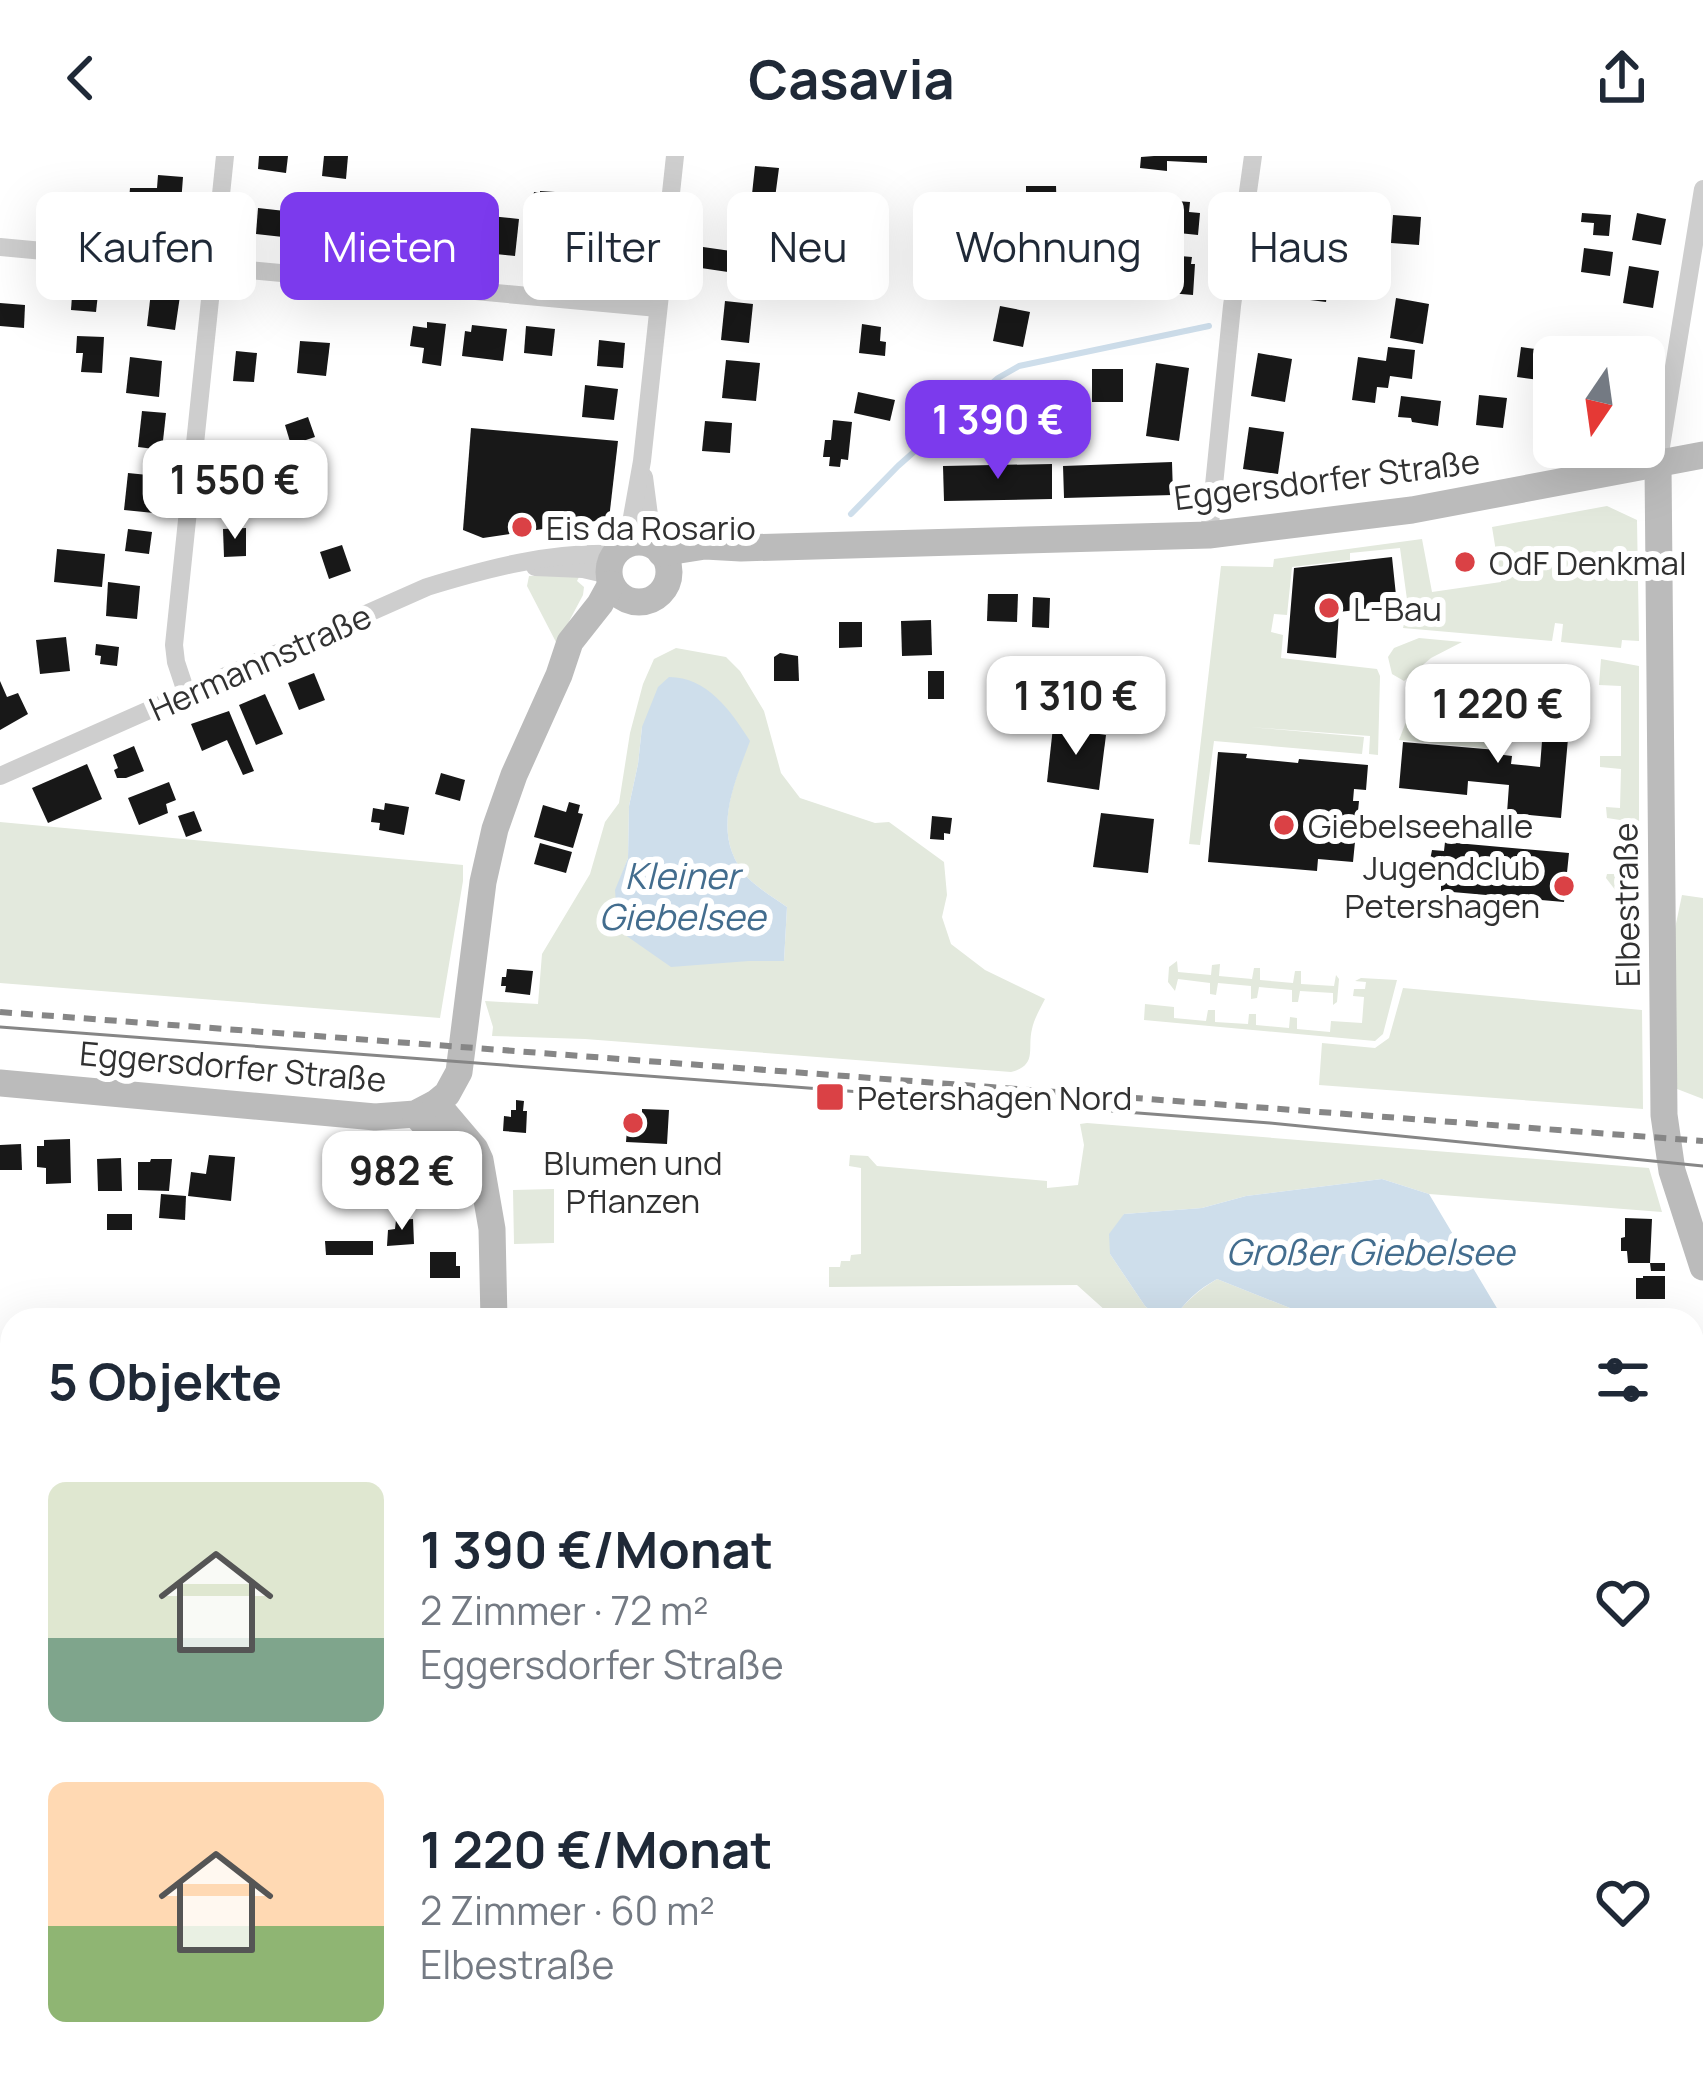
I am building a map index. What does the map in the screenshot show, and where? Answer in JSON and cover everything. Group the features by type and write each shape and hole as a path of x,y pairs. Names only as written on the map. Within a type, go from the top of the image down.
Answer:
{"street":[{"path":"220,192 224,156"},
{"path":"494,1308 492,1229 484,1180 458,1161 426,1109 447,1094 462,1062 483,882 514,776 570,642 629,566 675,156"},
{"path":"1209,535 1253,156"},
{"path":"1665,421 1703,189"},
{"path":"0,248 36,251"},
{"path":"256,271 658,308"},
{"path":"187,695 174,645 209,300"},
{"name":"Eggersdorfer Straße","path":"1665,463 1703,455"},
{"name":"Eggersdorfer Straße","path":"741,548 674,573 652,599 629,566 705,546 1209,535 1412,511 1637,468"},
{"name":"Elbestraße","path":"1658,468 1665,1138 1703,1268"},
{"name":"Hermannstraße","path":"0,776 427,587 486,569 560,555 629,566"},
{"path":"629,566 668,564 666,584"},
{"name":"Eggersdorfer Straße","path":"0,1083 375,1118 426,1109"}],"shaded area":[{"path":"1607,506 1637,520 1639,641 1622,640 1621,648 1561,642 1563,624 1555,623 1552,641 1403,628 1408,607 1400,548 1350,553 1350,560 1292,567 1287,615 1274,614 1271,632 1283,635 1281,658 1377,669 1378,755 1369,754 1370,736 1249,727 1364,737 1362,754 1214,741 1200,845 1189,844 1221,566 1273,567 1274,559 1422,539 1432,592 1501,582 1492,527"},
{"path":"529,576 579,577 584,587 557,644 527,586"},
{"path":"1419,638 1462,642 1431,658 1404,681 1392,674 1388,657 1394,648"},
{"path":"676,648 726,657 764,711 781,773 800,798 875,823 889,822 944,862 947,895 942,917 951,944 985,970 1045,999 1033,1025 1025,1065 1011,1072 492,1036 485,1001 538,1004 542,954 590,874 605,822 619,803 630,733 654,659","holes":["642,727 749,741 727,828 736,862 748,878 787,907 784,961 749,961 616,890 628,858 629,806"]},
{"path":"1601,659 1639,666 1639,893 1616,891 1606,878 1620,874 1620,820 1607,818 1606,807 1620,808 1621,769 1600,767 1600,756 1621,756 1621,686 1599,685"},
{"path":"1413,704 1496,741 1493,749 1399,740"},
{"path":"0,822 463,865 440,1018 0,983"},
{"path":"1682,895 1703,898 1703,1099 1672,1087 1669,957"},
{"path":"1177,961 1178,972 1211,975 1212,965 1220,964 1219,976 1252,979 1254,968 1260,968 1260,980 1293,983 1295,971 1301,971 1301,984 1334,986 1336,975 1337,1002 1333,1005 1333,993 1300,991 1298,1002 1292,1002 1292,990 1259,987 1257,998 1251,999 1251,986 1218,983 1216,995 1210,994 1210,983 1178,979 1175,991 1168,982 1169,967"},
{"path":"1397,980 1383,1034 1375,1041 1144,1020 1145,1004 1174,1007 1174,1018 1206,1021 1208,1010 1215,1010 1215,1022 1248,1024 1249,1014 1256,1014 1256,1025 1289,1028 1290,1017 1297,1018 1297,1029 1330,1032 1331,1021 1362,1023 1364,997 1353,996 1354,989 1365,989 1366,982 1355,981"},
{"path":"1403,988 1642,1010 1643,1109 1319,1085 1322,1043 1375,1048 1389,1038"},
{"path":"1080,1124 1649,1168 1662,1212 1429,1194 1382,1179 1246,1196 1202,1208 1124,1214 1110,1254 1147,1308 1103,1308 1077,1285 829,1287 829,1267 840,1267 841,1261 861,1254 861,1168 849,1166 850,1155 868,1156 877,1166 1047,1181 1047,1188 1078,1185 1084,1145"},
{"path":"554,1189 554,1243 514,1244 513,1190"},
{"path":"1217,1279 1290,1308 1182,1308"}],"water":[{"name":"Kleiner Giebelsee","path":"669,677 706,689 750,741 737,776 727,828 736,862 748,878 787,907 784,961 671,967 618,930 615,890 628,858 629,806 642,727 658,687"},
{"name":"Großer Giebelsee","path":"1382,1179 1429,1194 1497,1308 1290,1308 1217,1279 1181,1308 1145,1306 1110,1254 1109,1234 1124,1214 1202,1208 1246,1196"}],"building":[{"path":"259,156 288,156 286,173 258,169"},
{"path":"324,156 348,156 346,179 322,176"},
{"path":"1207,156 1207,163 1167,161 1167,171 1140,168 1141,157"},
{"path":"755,166 779,168 776,192 752,192"},
{"path":"158,175 183,177 182,192 130,192 130,188 157,188"},
{"path":"1026,186 1056,186 1056,192 1026,192"},
{"path":"1184,202 1190,202 1189,212 1200,213 1198,235 1184,234"},
{"path":"258,208 280,210 280,237 256,234"},
{"path":"1582,213 1611,215 1609,236 1593,235 1594,223 1581,222"},
{"path":"1637,213 1666,219 1661,245 1632,240"},
{"path":"1393,215 1421,217 1419,245 1391,243"},
{"path":"499,217 519,219 515,256 499,254"},
{"path":"703,247 727,250 727,272 703,268"},
{"path":"1584,248 1613,252 1610,276 1581,272"},
{"path":"1184,256 1192,257 1191,264 1195,264 1193,295 1184,294"},
{"path":"1629,266 1659,271 1653,308 1623,303"},
{"path":"1396,298 1429,304 1423,344 1390,338"},
{"path":"72,300 97,300 96,312 71,310"},
{"path":"150,300 179,300 175,330 147,326"},
{"path":"725,301 753,304 749,343 721,340"},
{"path":"0,303 25,305 24,328 0,326"},
{"path":"1000,306 1030,312 1023,347 993,341"},
{"path":"427,322 446,324 441,366 422,363 424,348 410,346 413,326 427,328"},
{"path":"862,324 881,327 885,356 859,353"},
{"path":"472,325 507,329 503,361 462,356 465,331 471,332"},
{"path":"526,326 555,329 552,356 524,353"},
{"path":"77,336 104,337 102,373 81,372 83,353 76,353"},
{"path":"599,340 625,343 623,368 597,366"},
{"path":"300,341 330,343 326,376 297,373"},
{"path":"1388,347 1415,350 1412,379 1390,376 1388,388 1377,387 1375,403 1352,400 1358,357 1386,361"},
{"path":"1521,347 1533,349 1533,379 1517,377"},
{"path":"236,351 257,353 254,382 233,381"},
{"path":"1258,353 1292,359 1285,402 1251,396"},
{"path":"130,357 162,361 159,397 126,393"},
{"path":"726,360 760,363 756,401 722,398"},
{"path":"1156,363 1189,368 1179,441 1146,436"},
{"path":"1092,369 1123,369 1123,402 1092,402"},
{"path":"585,385 618,389 614,420 582,417"},
{"path":"1035,387 1065,387 1066,420 1006,426 1005,393 1036,393"},
{"path":"858,392 895,400 890,421 854,413"},
{"path":"1479,395 1507,398 1503,428 1476,425"},
{"path":"1401,396 1441,401 1438,426 1398,417"},
{"path":"142,411 166,413 162,450 138,447"},
{"path":"308,417 315,437 291,445 285,425"},
{"path":"833,420 852,422 848,460 841,459 840,467 829,466 830,457 823,457"},
{"path":"705,421 732,423 730,453 702,451"},
{"path":"1249,427 1284,432 1278,474 1243,469"},
{"path":"471,428 618,441 609,519 483,538 463,530"},
{"path":"1172,462 1173,495 1064,498 1063,466"},
{"path":"1052,464 1052,499 944,501 943,466"},
{"path":"298,467 304,494 277,500 271,473"},
{"path":"128,473 158,476 154,513 124,510"},
{"path":"246,528 246,556 224,557 223,529"},
{"path":"128,529 152,532 149,554 125,551"},
{"path":"342,545 351,571 329,579 320,552"},
{"path":"57,549 105,554 102,587 54,582"},
{"name":"L-Bau","path":"1392,557 1397,605 1339,612 1336,658 1287,653 1294,568"},
{"path":"108,582 140,586 137,619 106,616"},
{"path":"988,594 1018,594 1017,622 987,621"},
{"path":"1033,597 1050,598 1049,628 1032,627"},
{"path":"931,620 932,655 902,656 901,621"},
{"path":"839,622 862,622 862,647 839,648"},
{"path":"66,637 70,671 40,674 36,640"},
{"path":"96,644 119,647 117,666 100,664"},
{"path":"780,653 798,656 799,681 774,681 774,657"},
{"path":"928,671 944,671 944,699 928,699"},
{"path":"314,673 325,700 299,710 288,683"},
{"path":"0,681 7,697 18,693 28,714 0,730"},
{"path":"1546,690 1572,693 1561,818 1507,813 1509,785 1468,781 1467,795 1399,788 1403,742 1497,750 1496,754 1512,756 1511,764 1540,767"},
{"path":"265,694 283,734 256,745 239,705"},
{"path":"229,711 254,771 243,775 227,740 202,751 191,724"},
{"path":"1053,727 1106,735 1099,790 1047,782"},
{"path":"134,746 144,771 117,778 113,755"},
{"name":"Giebelseehalle","path":"1218,752 1298,763 1299,759 1368,765 1366,790 1354,789 1353,801 1359,801 1353,862 1318,859 1317,871 1208,862"},
{"path":"87,764 102,799 48,823 32,788"},
{"path":"441,773 465,780 460,801 435,794"},
{"path":"169,782 176,800 166,804 168,813 139,825 128,798"},
{"path":"569,802 580,805 578,813 583,814 573,848 534,837 543,805 566,812"},
{"path":"385,803 409,807 404,835 379,830 380,823 371,822 373,808 384,810"},
{"path":"194,811 202,831 186,837 178,816"},
{"path":"1101,813 1154,819 1148,873 1093,867"},
{"path":"932,816 952,818 944,840 930,839"},
{"path":"1445,842 1569,853 1564,902 1441,891 1441,882 1431,881 1429,865 1432,850 1444,851"},
{"path":"540,843 572,852 566,873 534,864"},
{"path":"507,969 533,971 530,995 505,992 506,986 501,986"},
{"path":"516,1100 524,1101 526,1133 503,1131 504,1116 511,1117"},
{"path":"642,1109 669,1110 667,1144 626,1142 628,1117 642,1118"},
{"path":"70,1139 71,1183 46,1184 46,1168 37,1167 37,1146 44,1146 44,1140"},
{"path":"21,1144 22,1170 0,1170 0,1145"},
{"path":"209,1155 235,1157 231,1201 188,1196 191,1172 206,1174"},
{"path":"121,1158 122,1191 98,1191 97,1159"},
{"path":"172,1159 169,1191 138,1190 138,1162"},
{"path":"161,1194 186,1196 185,1220 159,1218"},
{"path":"107,1214 132,1214 132,1230 107,1230"},
{"path":"1625,1218 1652,1219 1650,1263 1628,1263 1627,1251 1621,1251"},
{"path":"413,1219 414,1244 387,1246 388,1230 395,1229 396,1220"},
{"path":"325,1241 373,1241 373,1255 326,1255"},
{"path":"430,1252 456,1252 460,1278 430,1278"},
{"path":"1650,1263 1665,1263 1665,1271 1651,1271"},
{"path":"1665,1276 1665,1299 1636,1299 1636,1278"}],"waterway":[{"path":"966,406 1019,366 1209,326"},
{"path":"851,514 942,427"}],"tram line":[{"path":"0,1027 1270,1123 1703,1166"}],"railway":[{"path":"0,1012 1703,1141"}],"place":[{"name":"Eis da Rosario","path":"522,527"},
{"name":"OdF Denkmal","path":"1465,562"},
{"name":"L-Bau","path":"1329,608"},
{"name":"Giebelseehalle","path":"1284,825"},
{"name":"Jugendclub Petershagen","path":"1564,886"},
{"name":"Petershagen Nord","path":"830,1097"},
{"name":"Blumen und Pflanzen","path":"633,1123"}]}
